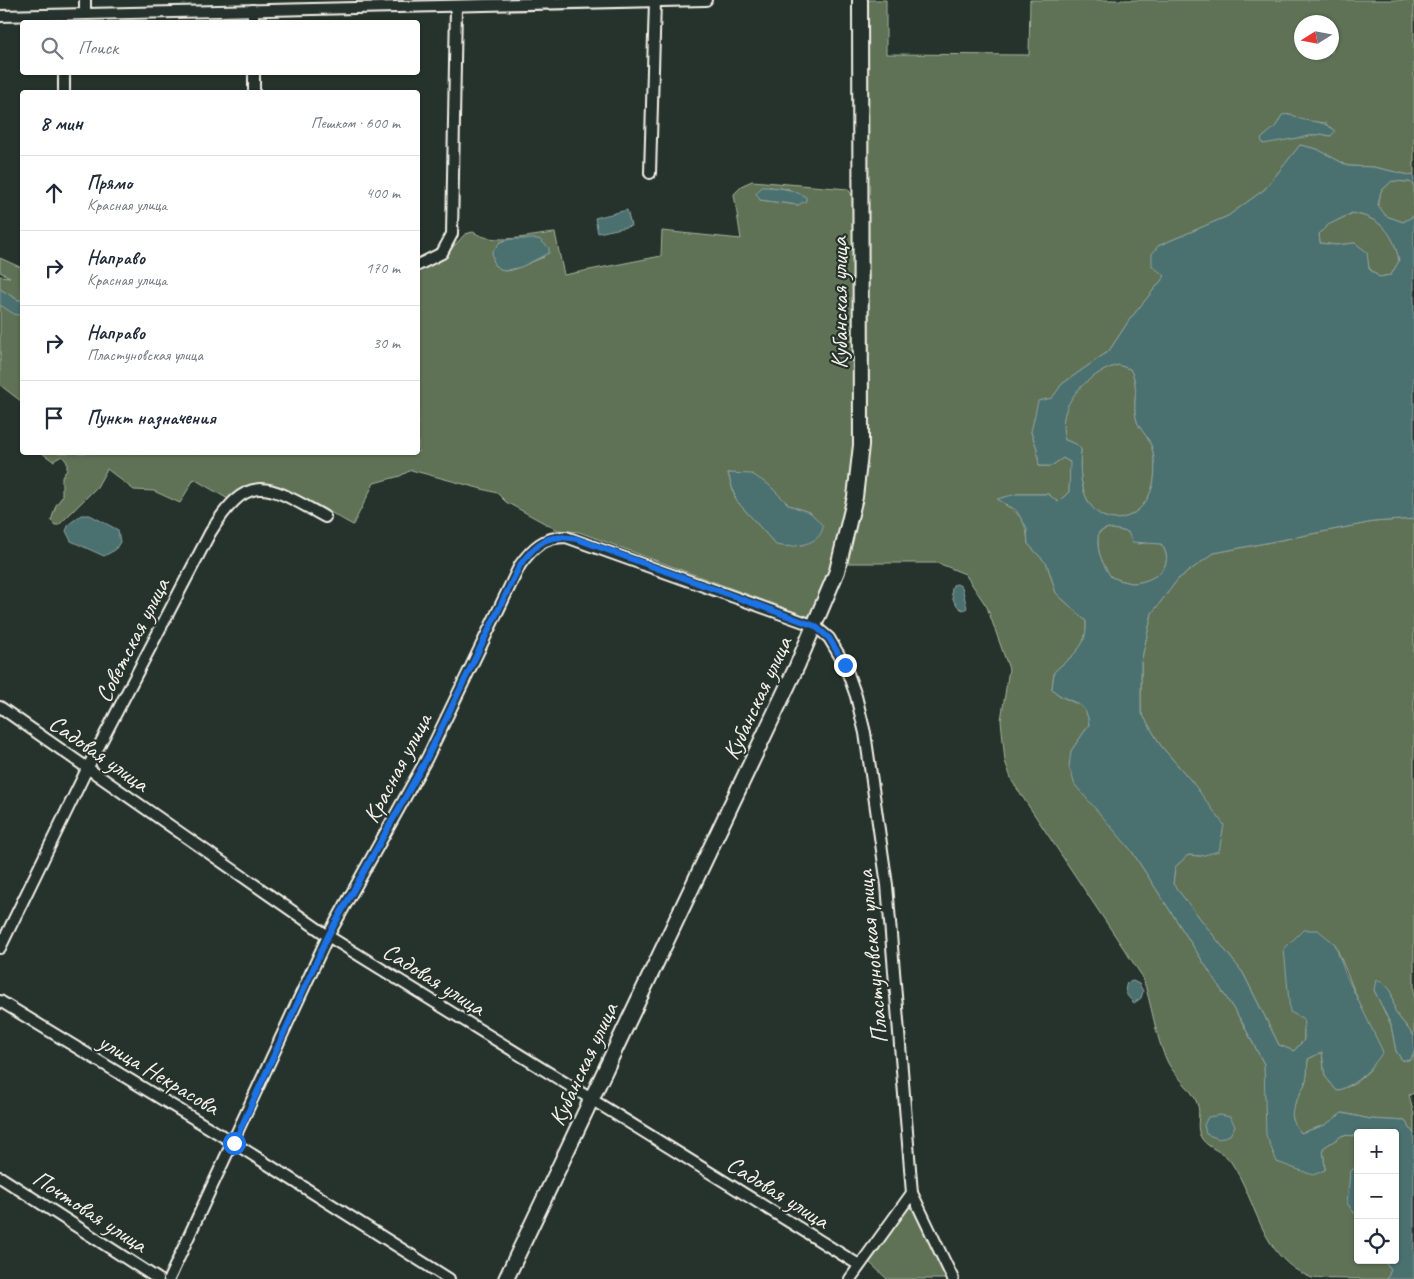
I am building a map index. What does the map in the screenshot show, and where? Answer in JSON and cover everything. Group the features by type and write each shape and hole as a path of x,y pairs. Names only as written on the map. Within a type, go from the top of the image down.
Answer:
{"street":[{"path":"85,0 85,14"},
{"path":"0,16 63,19 85,14 456,6 479,3 706,0"},
{"name":"Кубанская улица","path":"506,1279 815,626 833,584 844,547 855,496 861,445 860,0"},
{"path":"650,173 655,1"},
{"path":"420,264 442,253 450,242 452,234 456,6"},
{"path":"253,10 253,20"},
{"path":"64,75 64,90"},
{"path":"254,75 254,90"},
{"name":"Советская улица","path":"0,948 87,769 210,533 234,500 250,489 261,488 285,495 325,517"},
{"name":"Красная улица","path":"169,1279 234,1143 328,936 427,758 520,565 542,542 557,537 577,539 815,626"},
{"name":"Пластуновская улица","path":"815,626 829,638 845,665 856,696 865,733 887,886 912,1193"},
{"name":"Садовая улица","path":"0,707 328,936 859,1265"},
{"name":"улица Некрасова","path":"0,1001 234,1143 449,1279"},
{"name":"Почтовая улица","path":"0,1177 158,1279"},
{"path":"850,1279 912,1193 953,1279"}],"green space":[{"path":"867,0 886,0 886,54 1029,55 1030,0 1414,0 1414,176 1373,167 1348,166 1317,149 1300,145 1265,189 1228,216 1158,246 1165,276 1130,319 1109,351 1062,384 1031,432 1037,448 1039,466 1051,466 1063,458 1071,463 1069,492 1058,502 1048,494 1017,494 1005,505 1016,512 1025,526 1028,544 1047,564 1056,593 1086,621 1082,645 1073,656 1054,672 1052,689 1064,698 1081,706 1087,716 1089,725 1071,751 1105,818 1131,850 1242,1022 1264,1064 1266,1099 1325,1170 1323,1148 1343,1135 1354,1136 1354,1168 1350,1172 1354,1213 1354,1264 1386,1264 1391,1270 1387,1279 1312,1278 1295,1269 1281,1257 1271,1243 1231,1162 1225,1155 1205,1143 1200,1135 1197,1103 1191,1092 1168,1063 1157,1032 1142,976 1012,781 1005,761 1001,720 1009,669 987,607 965,574 938,563 847,563 859,514 869,416","holes":["1291,114 1301,121 1326,123 1331,136 1321,134 1284,140 1261,139"]},
{"path":"752,181 848,189 855,200 857,342 854,439 849,487 841,534 829,578 812,616 806,616 579,532 557,530 506,502 497,493 411,470 400,476 374,483 353,525 304,498 276,486 251,485 236,492 228,499 194,479 180,503 154,491 134,490 107,469 97,487 59,525 55,525 51,521 56,505 62,497 62,477 67,470 67,462 62,456 53,461 45,455 420,455 420,268 444,257 465,234 473,232 482,236 502,239 555,233 564,275 661,256 662,231 741,239 734,194 743,185","holes":["769,187 789,189 798,205 760,200","544,257 512,270 504,271 494,265","728,473 737,474 769,485 789,505 811,513 776,545 736,500"]},
{"path":"1392,181 1410,182 1414,186 1414,216 1403,222 1386,216 1378,206 1381,191"},
{"path":"1353,213 1379,223 1390,235 1399,261 1391,275 1379,277 1369,268 1366,252 1355,243 1336,245 1320,243 1319,234 1327,225"},
{"path":"0,258 20,267 20,300 0,289 0,276 10,277 0,272"},
{"path":"0,305 20,315 20,400 0,385"},
{"path":"1118,365 1130,369 1135,382 1135,414 1138,424 1152,448 1155,476 1148,497 1136,512 1120,519 1104,517 1090,505 1082,483 1081,449 1076,444 1065,440 1063,427 1064,414 1075,392 1094,375"},
{"path":"1414,519 1414,1036 1395,1012 1391,991 1374,990 1391,1025 1396,1051 1402,1060 1410,1060 1414,1052 1414,1093 1409,1095 1414,1115 1414,1134 1405,1121 1370,1119 1343,1113 1325,1125 1301,1133 1296,1126 1292,1113 1306,1080 1308,1059 1322,1052 1325,1076 1337,1091 1354,1084 1370,1070 1363,1012 1335,944 1284,949 1289,978 1304,1019 1304,1040 1294,1051 1279,1045 1243,973 1173,884 1175,867 1188,855 1201,856 1193,783 1161,746 1141,712 1141,662 1152,613 1178,579 1214,553 1373,522"},
{"path":"1108,528 1128,532 1138,544 1150,542 1161,544 1167,559 1161,572 1147,580 1131,583 1111,577 1102,561 1098,544 1099,532"},
{"path":"905,1208 912,1208 948,1279 887,1279 867,1260"}],"water":[{"path":"1291,114 1303,120 1329,126 1335,131 1331,136 1321,134 1263,144 1261,139 1276,126 1282,115"},
{"path":"1300,145 1317,149 1348,166 1373,167 1414,176 1414,186 1410,182 1392,181 1381,191 1378,205 1386,216 1403,222 1414,216 1414,519 1373,522 1214,553 1178,579 1152,613 1141,662 1141,712 1161,746 1193,783 1224,825 1219,851 1201,856 1188,855 1175,867 1173,884 1243,973 1279,1045 1294,1051 1304,1040 1304,1019 1290,1012 1284,949 1303,930 1318,930 1335,944 1345,973 1383,1052 1363,1076 1337,1091 1325,1076 1322,1052 1308,1059 1306,1080 1293,1108 1293,1120 1301,1133 1325,1125 1342,1113 1370,1119 1405,1121 1414,1134 1414,1279 1387,1279 1391,1270 1386,1264 1399,1264 1399,1129 1354,1129 1354,1136 1343,1135 1323,1148 1325,1170 1313,1175 1277,1162 1266,1135 1264,1064 1242,1022 1131,850 1075,785 1069,767 1071,751 1089,725 1087,716 1081,706 1064,698 1052,689 1054,672 1073,656 1082,645 1086,621 1056,593 1047,564 1028,544 1027,528 1016,510 997,499 1017,494 1048,494 1058,502 1069,492 1070,462 1063,458 1051,466 1039,466 1037,448 1031,432 1038,401 1052,398 1062,384 1109,351 1130,319 1165,276 1152,266 1152,254 1158,246 1228,216 1265,189","holes":["1352,213 1362,215 1385,228 1394,242 1399,261 1391,275 1379,277 1369,269 1367,252 1355,243 1336,245 1320,243 1319,234 1328,225","1118,365 1130,369 1133,376 1135,382 1135,414 1152,448 1155,476 1148,497 1136,512 1120,519 1104,517 1090,505 1082,483 1081,449 1076,444 1065,440 1063,427 1069,403 1076,393 1095,376 1106,369","1108,528 1128,532 1132,542 1161,544 1167,559 1161,572 1147,580 1131,583 1111,577 1100,556 1098,544 1099,532"]},
{"path":"762,187 791,190 806,197 806,201 798,205 760,200 756,193"},
{"path":"627,210 631,226 598,233 595,218"},
{"path":"511,239 539,239 549,248 549,253 521,267 504,271 494,265 492,252 500,242"},
{"path":"0,289 20,300 20,316 14,314 0,305"},
{"path":"728,473 752,474 769,485 789,505 811,513 823,526 817,538 797,546 776,545 736,500"},
{"path":"81,515 90,515 118,530 120,542 115,550 104,556 71,541 66,531 69,524"},
{"path":"957,584 962,587 967,608 963,610 957,606 952,595 953,585"},
{"path":"1376,980 1384,983 1391,991 1395,1012 1414,1036 1414,1052 1410,1060 1402,1060 1396,1051 1391,1025 1374,990"},
{"path":"1133,981 1139,984 1143,991 1141,998 1134,1003 1125,989 1127,983"},
{"path":"1220,1115 1230,1117 1235,1126 1230,1135 1219,1139 1206,1134 1204,1125 1208,1117"},
{"path":"1354,1168 1354,1213 1347,1203 1350,1172"}],"route":[{"path":"234,1143 328,936 427,758 520,565 534,548 550,538 566,537 577,539 815,626 829,638 845,665"}]}
